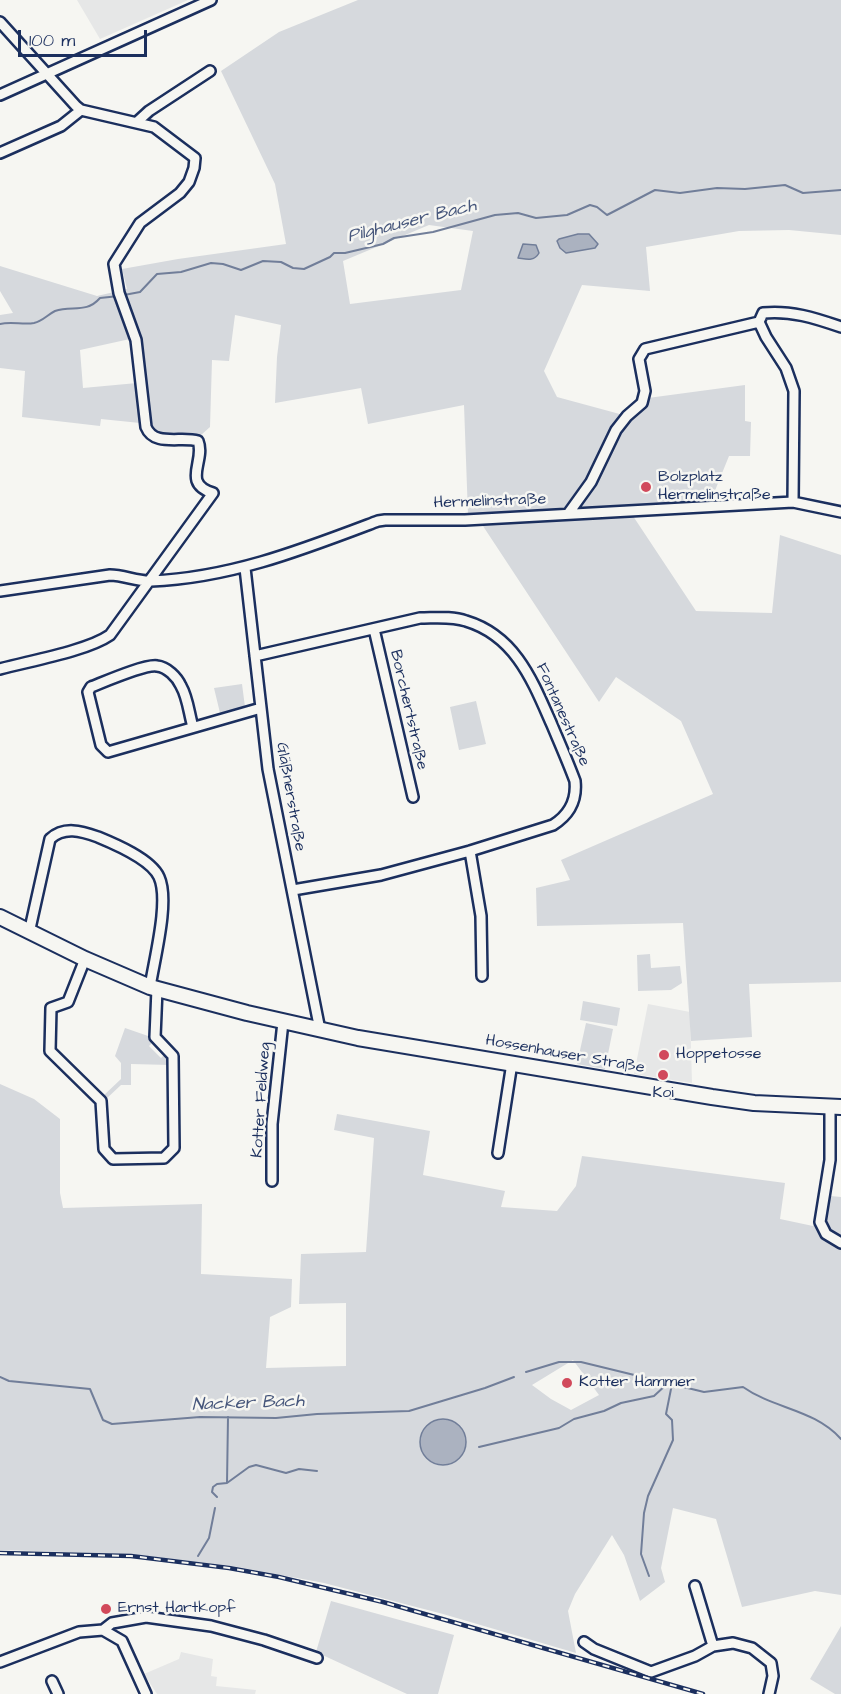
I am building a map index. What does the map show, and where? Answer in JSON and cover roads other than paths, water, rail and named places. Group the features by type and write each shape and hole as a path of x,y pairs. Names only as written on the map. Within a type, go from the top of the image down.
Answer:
{"street":[{"path":"0,94 211,0"},
{"path":"0,22 81,110 154,127 195,158 189,182 180,193 140,223 114,264 119,295 136,340 148,432 161,439 198,441 200,447 197,483 203,490 213,493 110,635 102,641 0,669"},
{"path":"137,122 149,111 210,71"},
{"path":"0,153 62,126 81,110"},
{"path":"793,502 795,391 786,368 766,338 759,322 763,313 785,312 812,317 841,327"},
{"path":"568,514 591,482 616,430 642,403 645,391 639,359 645,349 759,322"},
{"name":"Hermelinstraße","path":"0,591 110,575 123,575 148,581 245,568 378,521 465,520 793,502 841,513"},
{"name":"Gläßnerstraße","path":"245,568 269,773 320,1030"},
{"name":"Fontanestraße","path":"255,656 420,618 465,620 492,634 512,651 529,672 575,781 574,800 568,813 553,825 381,875 292,890"},
{"name":"Borchertstraße","path":"374,629 413,797"},
{"path":"193,727 182,687 175,677 162,667 155,665 145,667 91,687 88,692 101,746 105,751 112,751 261,708"},
{"path":"29,933 50,839 55,834 76,830 122,847 158,875 163,896 154,988 155,1037 173,1056 174,1148 164,1158 113,1159 104,1149 101,1101 50,1051 51,1008 68,1002 85,959"},
{"path":"470,851 481,916 482,976"},
{"name":"Hossenhauser Straße","path":"0,917 85,959 154,988 283,1022 358,1038 726,1099 836,1106"},
{"name":"Kotter Feldweg","path":"272,1181 272,1124 283,1022"},
{"path":"498,1153 512,1063"},
{"path":"836,1106 820,1222 826,1234 841,1243"},
{"path":"695,1587 713,1646"},
{"path":"0,1662 79,1632 103,1630 112,1623 146,1617 180,1620 229,1630 317,1658"},
{"path":"103,1630 122,1641 146,1694"},
{"path":"584,1642 594,1649 651,1672 695,1656 713,1646 738,1643 763,1656 771,1663 769,1694"},
{"path":"52,1682 58,1694"}],"waterway":[{"name":"Pilghauser Bach","path":"124,295 140,292 157,274 181,272 211,263 241,270 263,261 281,262 293,268 304,269 334,253 345,253 383,244 394,238 433,232 495,215 518,213 536,218 567,215 590,205 597,207 607,215 655,190 680,193 717,188 745,189 785,185 803,193 841,190"},
{"name":"Pilghauser Bach","path":"0,324 34,323 61,309 84,308 100,298 119,296"},
{"name":"Nacker Bach","path":"526,1372 559,1362 581,1362 704,1392 743,1387 819,1421 841,1439"},
{"name":"Nacker Bach","path":"0,1377 9,1381 90,1389 103,1420 112,1424 200,1417 276,1418 317,1414 409,1411 514,1377"},
{"path":"479,1447 559,1428 574,1419 604,1411 621,1403 654,1396 667,1384"},
{"path":"649,1576 641,1554 644,1513 648,1496 673,1440 672,1420 666,1414 672,1384"},
{"path":"227,1483 228,1417"},
{"path":"217,1497 212,1492 213,1487 227,1483 249,1467 256,1465 286,1473 299,1469 317,1471"},
{"path":"198,1556 209,1538 215,1508"}],"railway":[{"path":"0,1553 131,1556 229,1568 279,1577 383,1602 703,1694"}],"place":[{"name":"Bolzplatz Hermelinstraße","path":"646,487"},
{"name":"Hoppetosse","path":"664,1055"},
{"name":"Koi","path":"663,1075"},
{"name":"Kotter Hammer","path":"567,1383"},
{"name":"Ernst Hartkopf","path":"106,1609"}]}
